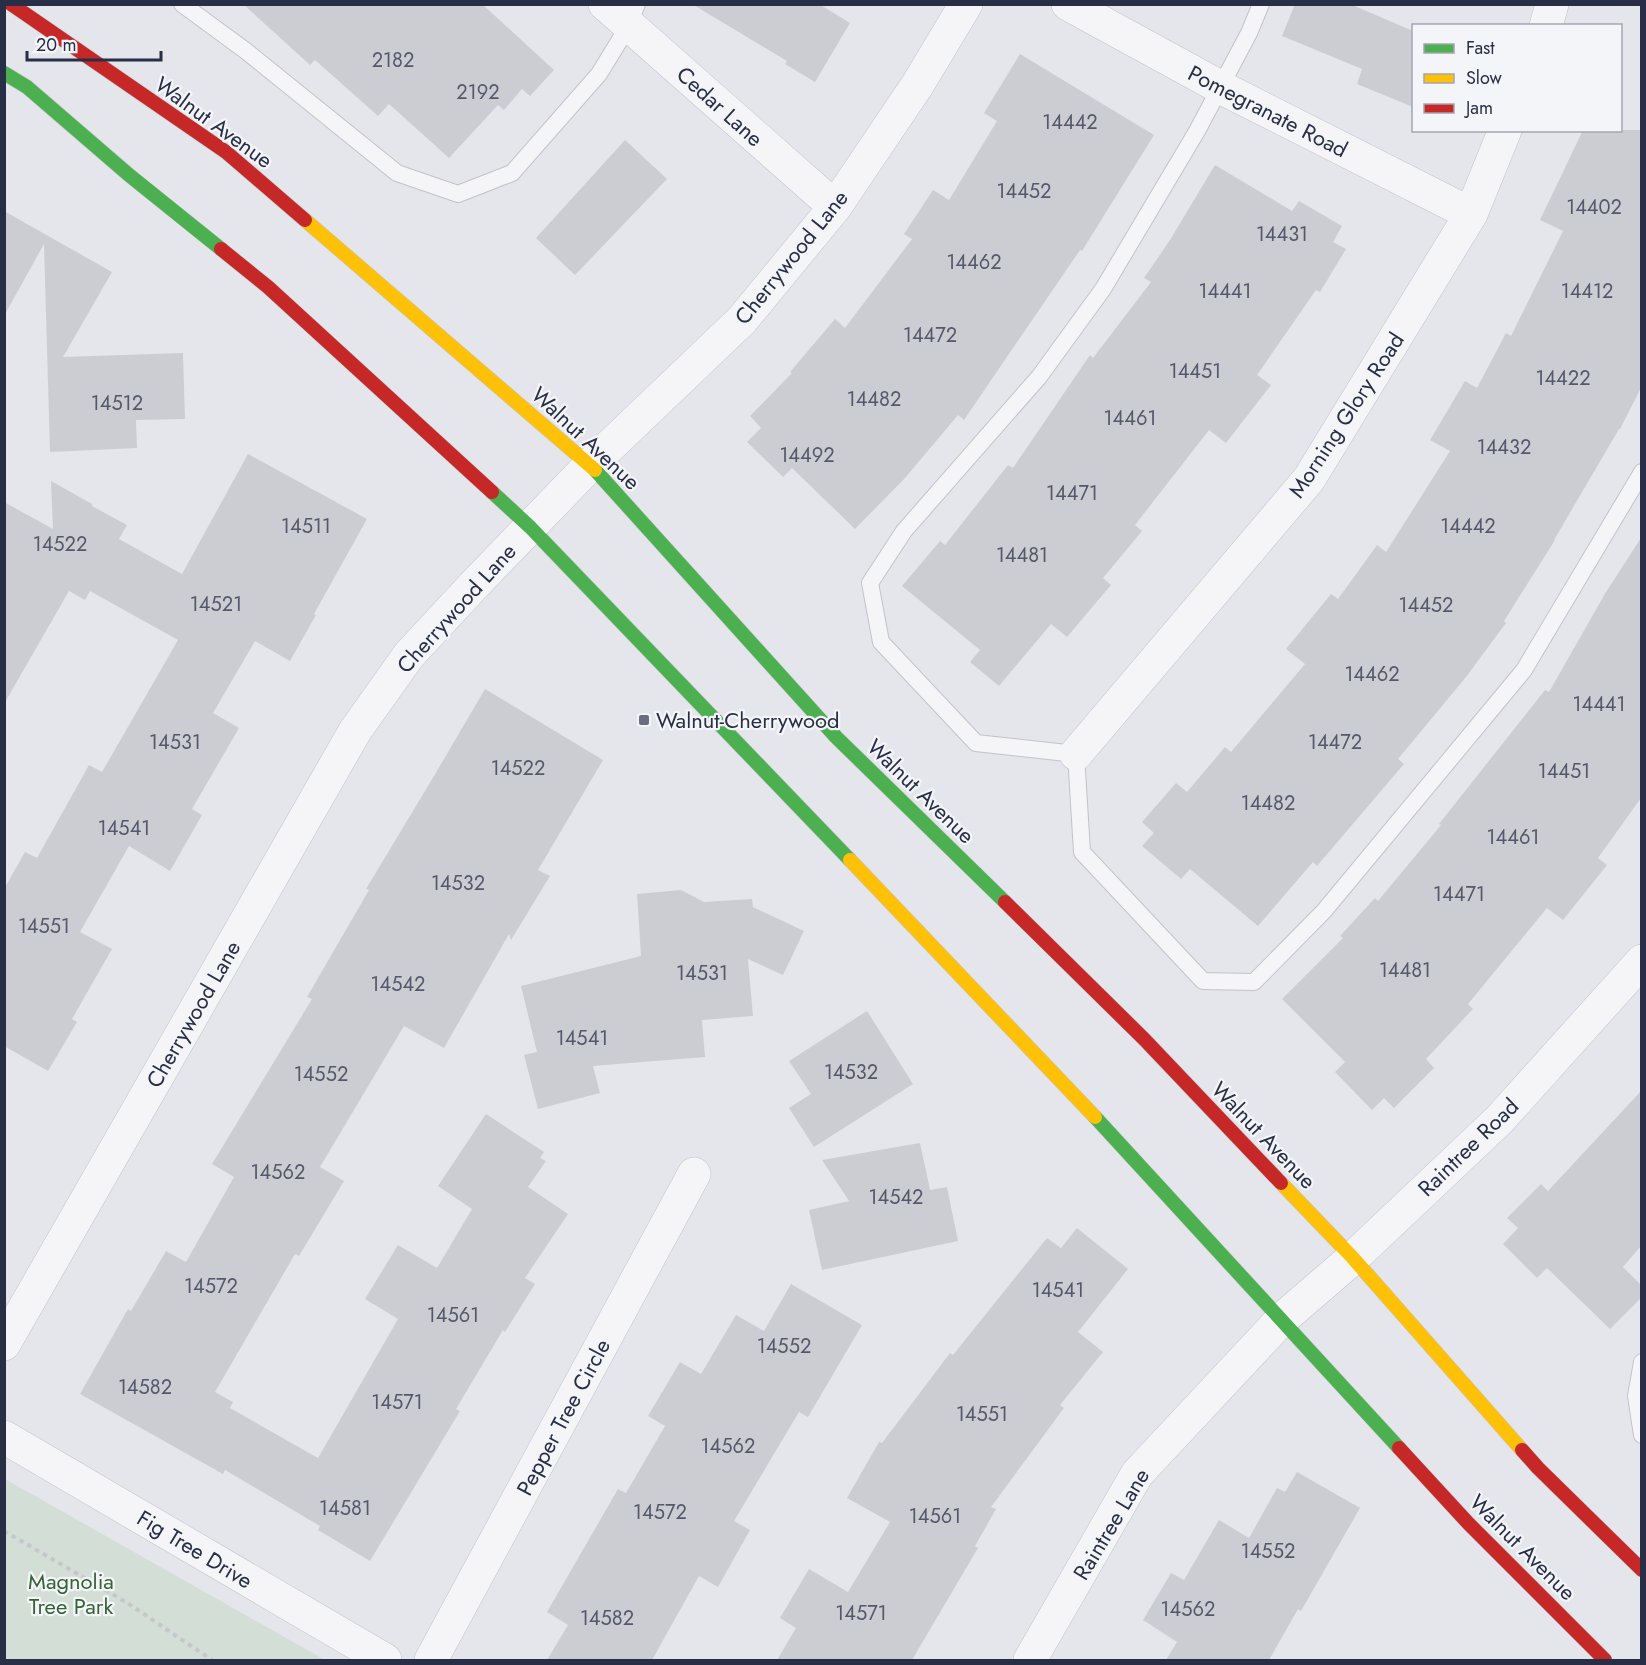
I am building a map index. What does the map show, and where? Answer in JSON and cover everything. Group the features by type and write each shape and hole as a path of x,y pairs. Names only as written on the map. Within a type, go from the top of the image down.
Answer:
{"main road":[{"name":"Walnut Avenue","path":"11,4 226,152 590,465 836,737 1144,1039 1353,1258 1538,1468 1641,1570"},
{"name":"Walnut Avenue","path":"4,73 27,87 129,175 268,287 530,526 1060,1079 1468,1523 1605,1660"}],"street":[{"name":"Cherrywood Lane","path":"4,1344 355,731 409,655 590,465 742,320 835,207 918,84 966,4"},
{"name":"Pomegranate Road","path":"1068,4 1220,87 1471,214"},
{"path":"1547,24 1552,4"},
{"name":"Cedar Lane","path":"624,11 835,207"},
{"name":"Morning Glory Road","path":"1076,754 1309,479 1471,214 1504,132"},
{"name":"Raintree Road","path":"1281,1320 1353,1258 1499,1120 1641,961"},
{"name":"Pepper Tree Circle","path":"431,1660 694,1174"},
{"name":"Raintree Lane","path":"1030,1660 1137,1474 1281,1320"},
{"name":"Fig Tree Drive","path":"4,1437 385,1660"}],"lane":[{"path":"182,4 246,51 397,173 458,194 512,172 599,74 624,11"},
{"path":"1260,4 1249,33 1197,131 1102,289 1040,376 904,531 870,583 881,642 976,743 1076,754 1082,852 1203,981 1254,982 1324,911 1524,670 1641,472"},
{"path":"1641,1362 1636,1396 1641,1435"}],"path":[{"path":"4,1531 126,1602 212,1660"}],"green space":[{"name":"Magnolia Tree Park","path":"5,1479 325,1660 5,1660"}],"building":[{"path":"243,4 482,4 554,70 530,96 522,89 504,110 498,105 449,158 389,104 378,116 315,60 310,65"},
{"path":"692,4 819,4 850,23 815,82 785,64 787,61"},
{"path":"1295,4 1350,4 1412,31 1412,107 1357,84 1362,69 1282,36"},
{"path":"1020,54 1154,135 1082,251 1080,250 964,420 958,415 905,478 855,529 792,468 783,477 747,442 761,428 750,416 792,373 790,372 835,319 845,328 912,239 904,234 933,190 949,200 997,121 984,113"},
{"path":"1641,130 1641,388 1620,429 1555,540 1504,621 1506,623 1466,677 1398,759 1404,764 1317,866 1313,862 1258,926 1190,869 1181,879 1142,846 1154,833 1142,822 1176,783 1187,792 1225,747 1231,752 1305,664 1286,649 1331,594 1338,599 1377,545 1386,552 1450,451 1430,440 1465,381 1477,388 1506,333 1511,336 1563,231 1540,220 1582,132"},
{"path":"625,140 667,179 575,275 536,238"},
{"path":"1215,165 1292,211 1299,201 1342,226 1333,242 1346,249 1320,292 1316,290 1257,375 1271,385 1226,443 1209,430 1135,525 1142,531 1103,578 1111,585 1067,637 1051,624 999,686 970,662 980,650 902,586 940,541 945,545 1008,465 1013,468 1090,355 1093,358 1151,282 1144,278"},
{"path":"4,211 112,272 63,357 183,353 185,419 136,420 137,448 50,452 44,244 4,316"},
{"path":"248,454 367,519 290,661 255,641 213,713 239,728 192,809 202,815 170,871 129,846 80,932 112,949 72,1019 77,1022 48,1071 4,1046 4,889 25,852 37,858 89,765 102,772 178,640 90,591 85,600 69,591 4,704 4,502 53,529 51,481 127,525 119,539 182,574"},
{"path":"1641,538 1641,798 1598,858 1607,865 1563,920 1547,908 1468,1004 1473,1009 1426,1059 1434,1068 1394,1108 1384,1098 1372,1110 1335,1072 1345,1062 1282,999 1343,938 1340,936 1375,898 1378,901 1441,825 1439,824 1545,690 1549,692 1606,592"},
{"path":"485,689 603,760 538,870 550,876 511,940 509,934 444,1048 404,1026 320,1167 344,1181 299,1256 295,1254 215,1392 233,1402 230,1408 318,1458 398,1319 365,1299 398,1245 437,1268 472,1209 438,1186 486,1114 544,1152 540,1158 546,1161 528,1187 568,1214 525,1278 535,1284 505,1332 503,1330 456,1409 460,1411 370,1561 318,1530 320,1526 225,1470 223,1474 80,1394 128,1309 131,1311 166,1251 186,1262 234,1177 212,1164 312,999 307,997 369,890 366,889"},
{"path":"681,890 704,902 752,899 753,907 804,931 783,975 748,959 753,1016 702,1020 705,1057 593,1066 600,1093 538,1109 524,1055 537,1052 521,986 641,956 637,894"},
{"path":"867,1011 913,1084 814,1147 789,1108 811,1094 789,1061"},
{"path":"1641,1091 1641,1246 1623,1267 1641,1285 1641,1298 1610,1329 1547,1268 1537,1278 1503,1244 1518,1228 1507,1218 1541,1184 1548,1191"},
{"path":"920,1143 930,1190 947,1187 958,1241 822,1270 809,1210 849,1201 822,1160"},
{"path":"1077,1228 1128,1269 1078,1332 1103,1352 1060,1405 1064,1408 991,1507 996,1509 975,1546 978,1548 912,1660 777,1660 796,1628 780,1618 809,1569 848,1592 890,1522 847,1498 879,1442 882,1443 950,1353 953,1355 1047,1238 1061,1248"},
{"path":"791,1284 862,1325 808,1417 799,1412 734,1521 750,1530 718,1587 699,1576 652,1660 547,1660 568,1625 547,1612 618,1489 626,1493 665,1426 648,1416 680,1362 701,1374 736,1315 764,1331"},
{"path":"1297,1472 1360,1508 1301,1611 1298,1609 1269,1660 1166,1660 1177,1642 1143,1620 1171,1573 1184,1580 1219,1520 1249,1538 1277,1488 1285,1492"}],"traffic: fast":[{"path":"4,73 27,87 129,175 221,249"},
{"path":"595,470 836,737 1005,902"},
{"path":"492,492 530,527 850,860"},
{"path":"1095,1117 1399,1448"}],"traffic: slow":[{"path":"305,220 595,470"},
{"path":"850,860 1095,1117"},
{"path":"1281,1183 1353,1258 1522,1450"}],"traffic: jam":[{"path":"11,4 226,152 305,220"},
{"path":"221,249 268,287 492,492"},
{"path":"1005,902 1144,1039 1281,1183"},
{"path":"1399,1448 1468,1523 1605,1660"},
{"path":"1522,1450 1642,1570"}],"place":[{"name":"Walnut-Cherrywood","path":"644,720"}]}
